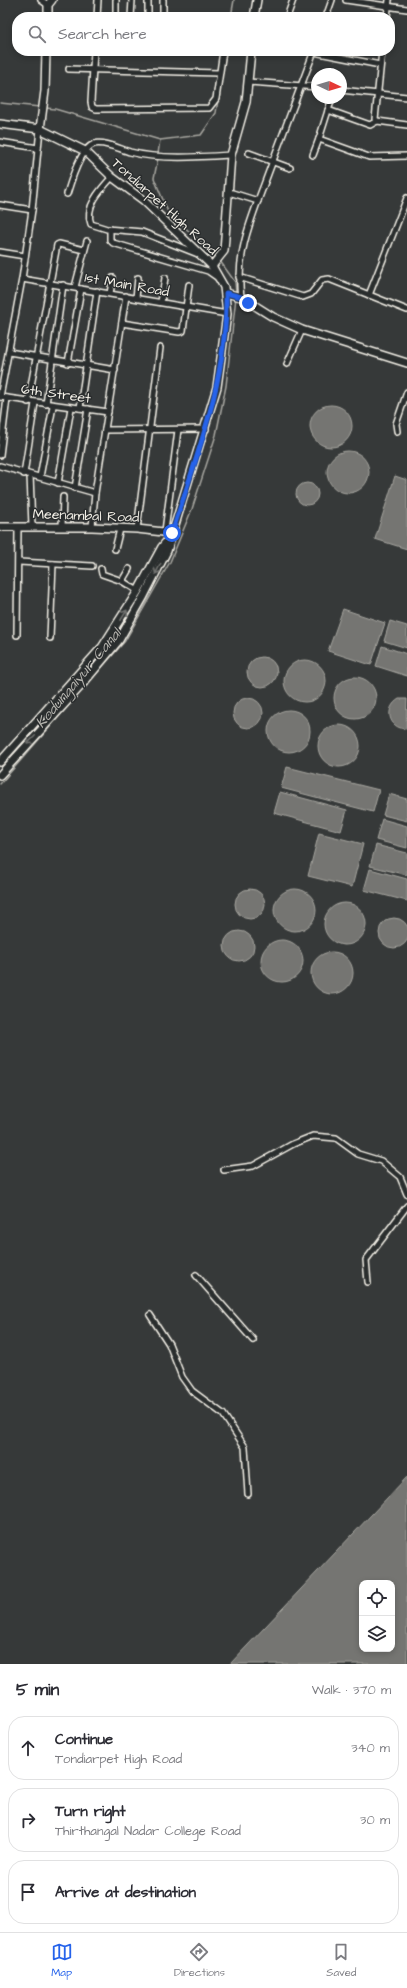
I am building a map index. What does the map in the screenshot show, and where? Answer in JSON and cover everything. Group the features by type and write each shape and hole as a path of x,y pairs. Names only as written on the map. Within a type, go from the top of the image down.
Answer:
{"main road":[{"path":"255,12 258,0"},
{"path":"40,129 44,102 46,56"},
{"path":"213,265 222,255 229,192 231,155 246,102 251,56"},
{"name":"Tondiarpet High Road","path":"0,124 40,129 85,151 112,177 143,200 198,254 213,265 220,279 235,296 227,314 217,387 206,429 162,548 138,591 104,646 0,762"},
{"path":"235,296 273,317 302,330 407,363"},
{"name":"Meenambal Road","path":"0,527 62,526 137,529 169,532"},
{"name":"Tondiarpet High Road","path":"0,775 80,687 119,640 167,551 169,532"}],"street":[{"path":"42,0 50,3"},
{"path":"97,12 98,0"},
{"path":"116,0 116,12"},
{"path":"131,12 132,0"},
{"path":"148,0 148,12"},
{"path":"163,12 164,0"},
{"path":"288,12 292,0"},
{"path":"328,12 332,0"},
{"path":"346,0 407,9"},
{"path":"387,12 389,0"},
{"path":"93,56 91,102 92,107 96,109 205,109 213,105 216,99 223,56"},
{"path":"235,296 244,241 312,56"},
{"path":"338,56 380,65"},
{"path":"377,121 374,115 381,56"},
{"path":"68,69 219,73"},
{"path":"248,82 311,86"},
{"path":"347,91 407,97"},
{"path":"313,155 330,104"},
{"path":"328,110 370,125 377,121 407,125"},
{"path":"0,397 22,279 32,210 40,129"},
{"path":"319,139 369,157 407,156"},
{"path":"0,142 38,148"},
{"path":"67,194 76,168 85,151 93,145 103,144 138,154 191,157 231,155"},
{"path":"249,153 290,168"},
{"path":"112,177 99,192 93,202 89,219 93,226 142,232 198,254"},
{"path":"229,192 258,201"},
{"path":"369,295 405,211 407,198"},
{"path":"0,205 32,210"},
{"path":"110,229 110,240 113,243 208,271 220,279"},
{"path":"68,363 78,288 84,250 87,241"},
{"path":"28,402 57,244 84,250"},
{"path":"0,252 25,256"},
{"path":"239,276 303,297 308,296 322,280 326,279 407,310"},
{"path":"110,293 112,278"},
{"path":"136,298 138,278"},
{"path":"161,302 165,278"},
{"name":"1st Main Road","path":"22,279 49,282 227,314"},
{"path":"46,404 62,285"},
{"path":"122,323 179,332 183,331 189,285"},
{"path":"80,408 98,291"},
{"path":"92,527 95,494 126,296"},
{"path":"287,364 302,330"},
{"path":"137,529 160,348"},
{"path":"9,352 115,370"},
{"path":"397,432 396,424 407,392"},
{"name":"6th Street","path":"0,397 54,406 108,412"},
{"path":"0,455 7,398"},
{"path":"24,474 34,403"},
{"path":"40,477 54,406"},
{"path":"58,483 71,408"},
{"path":"75,488 88,409"},
{"path":"105,430 206,429"},
{"path":"169,532 178,430"},
{"path":"0,466 95,494"},
{"path":"30,475 32,526"},
{"path":"62,526 63,497"},
{"path":"17,635 19,562 18,527"},
{"path":"115,549 120,529"},
{"path":"19,562 92,566"},
{"path":"50,638 53,564"},
{"path":"101,569 102,574 122,581 138,591"},
{"path":"122,581 129,569"},
{"path":"224,1170 253,1166 293,1144 313,1136 336,1138 358,1154 381,1160 400,1177 407,1194"},
{"path":"368,1282 366,1260 407,1206"},
{"path":"196,1275 253,1340"},
{"path":"150,1315 170,1344 182,1377 192,1391 223,1414 245,1447 248,1494"}],"shaded area":[{"path":"331,405 346,411 352,426 346,441 331,447 316,441 310,426 316,411"},
{"path":"348,451 363,457 369,472 363,487 348,493 333,487 327,472 333,457"},
{"path":"395,476 407,480 407,549 375,539"},
{"path":"307,483 315,486 318,494 315,502 307,505 299,502 296,494 299,486"},
{"path":"343,609 385,623 371,665 328,651"},
{"path":"390,621 407,626 407,648 384,641"},
{"path":"382,646 407,654 407,676 376,666"},
{"path":"262,657 268,658 276,666 276,678 268,686 262,687 256,686 248,678 247,672 248,666 256,658"},
{"path":"305,660 320,666 326,681 320,696 305,702 290,696 284,681 290,666"},
{"path":"351,677 359,677 370,683 376,694 376,702 370,713 359,719 351,719 340,713 334,702 334,694 340,683"},
{"path":"248,698 254,699 262,707 262,719 254,727 248,728 242,727 234,719 233,713 234,707 242,699"},
{"path":"399,699 407,699 406,729 395,725 390,717 391,707"},
{"path":"285,710 293,710 304,716 310,727 310,735 304,746 293,752 285,752 274,746 268,735 268,727 274,716"},
{"path":"339,725 354,731 360,746 354,761 339,767 324,761 318,746 324,731"},
{"path":"287,767 379,790 373,812 281,788"},
{"path":"280,792 347,810 341,831 274,813"},
{"path":"389,794 407,799 407,821 383,815"},
{"path":"382,819 407,826 407,848 376,840"},
{"path":"319,833 363,844 352,887 308,876"},
{"path":"376,845 407,853 407,875 370,866"},
{"path":"370,869 407,879 407,901 364,890"},
{"path":"250,889 261,893 265,904 261,915 250,919 239,915 235,904 239,893"},
{"path":"291,889 299,889 307,892 313,898 316,910 313,922 307,928 299,931 291,931 283,928 277,922 274,914 274,906 277,898 283,892"},
{"path":"341,903 349,903 357,906 363,912 366,924 363,936 357,942 349,945 341,945 333,942 327,936 324,928 324,920 327,912 333,906"},
{"path":"388,919 400,919 408,927 408,939 400,947 388,947 380,939 380,927"},
{"path":"239,931 250,935 254,946 250,957 239,961 228,957 224,946 228,935"},
{"path":"282,940 297,946 303,961 297,976 282,982 267,976 261,961 267,946"},
{"path":"332,952 347,958 353,973 347,988 332,994 317,988 311,973 317,958"},
{"path":"407,1477 407,1664 230,1664"}],"waterway":[{"path":"232,12 234,0"},
{"path":"222,76 225,56"},
{"path":"46,108 55,109 160,140 201,135 216,113 218,100"},
{"path":"0,103 40,107"},
{"name":"Kodungaiyur Canal","path":"158,154 160,140"},
{"name":"Kodungaiyur Canal","path":"158,158 154,178 168,212 216,256"},
{"name":"Kodungaiyur Canal","path":"220,261 235,282 236,294"},
{"name":"Kodungaiyur Canal","path":"0,784 125,641 170,562 192,509 216,435 226,386 236,297"}],"route":[{"path":"172,533 206,429 217,387 227,314 226,293 241,297 248,303"}]}
